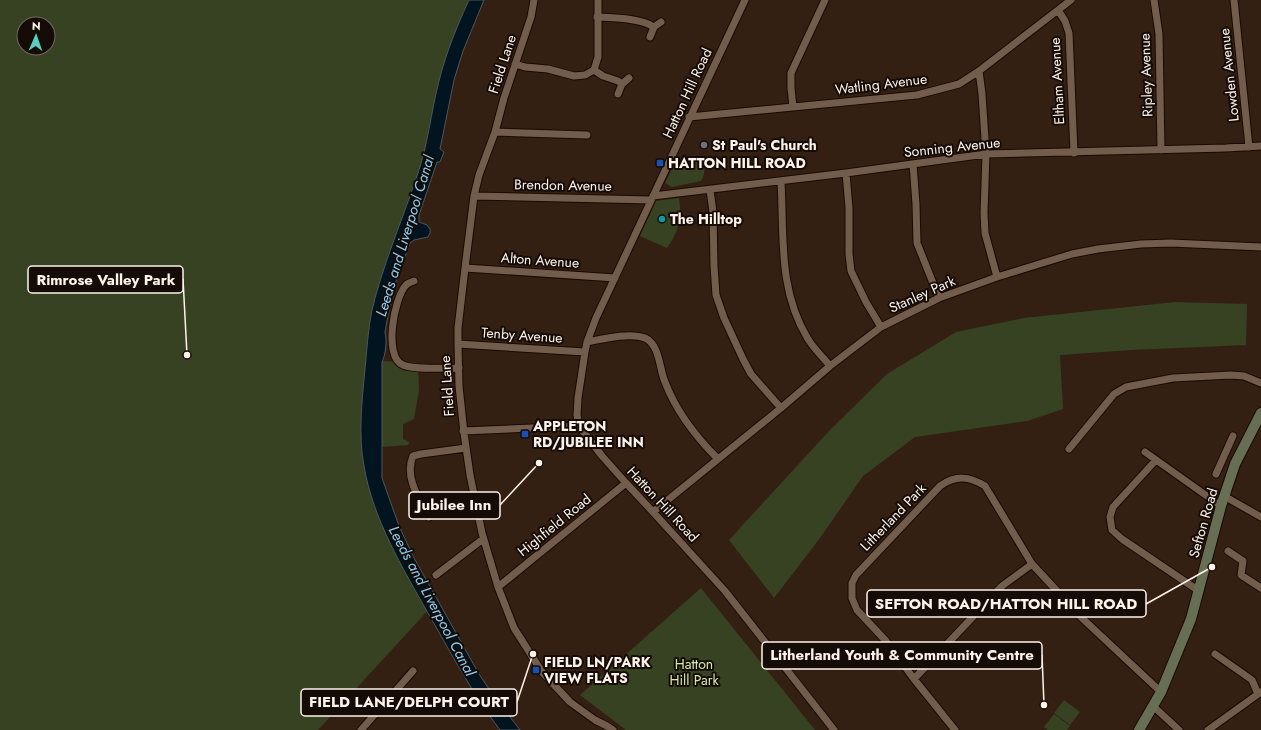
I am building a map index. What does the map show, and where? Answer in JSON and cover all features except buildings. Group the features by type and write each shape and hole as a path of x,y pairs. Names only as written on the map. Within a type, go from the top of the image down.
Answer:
{"main road":[{"name":"Sefton Road","path":"1139,730 1161,692 1191,619 1220,506 1236,464 1258,427 1261,413"}],"street":[{"name":"Field Lane","path":"534,0 531,17 504,98 495,132 479,174 474,196 465,268 458,344 463,431 483,539 498,587 514,628 542,672 570,702 595,720 613,730"},
{"path":"515,64 525,68 548,69 574,76 585,75 594,70 598,57 598,0"},
{"name":"Hatton Hill Road","path":"745,0 689,117 587,342 578,398 577,415 579,426 602,456 725,592 834,730"},
{"path":"793,107 790,88 791,73 825,0"},
{"name":"Watling Avenue","path":"689,117 916,95 960,84 1071,0"},
{"name":"Ripley Avenue","path":"1154,0 1159,34 1161,150"},
{"name":"Lowden Avenue","path":"1234,0 1249,147"},
{"name":"Eltham Avenue","path":"1058,10 1065,21 1069,33 1074,153"},
{"path":"597,18 642,22 648,23 654,27"},
{"path":"650,37 654,27 661,22"},
{"path":"594,70 603,76 618,81 622,84"},
{"path":"979,71 986,154 984,214 985,233 997,277"},
{"path":"618,94 622,84 629,78"},
{"path":"495,132 587,135"},
{"name":"Sonning Avenue","path":"652,198 986,154 1074,153 1261,146"},
{"path":"913,164 917,243 939,298"},
{"path":"846,173 849,208 849,254 851,271 881,328"},
{"path":"781,181 784,267 789,291 798,320 809,341 830,366"},
{"path":"710,190 713,212 716,295 724,318 742,359 751,374 781,408"},
{"name":"Brendon Avenue","path":"474,196 652,198"},
{"name":"Stanley Park","path":"654,512 830,366 881,328 939,298 997,277 1072,254 1098,249 1134,244 1171,243 1261,247"},
{"name":"Alton Avenue","path":"465,268 615,278"},
{"path":"414,281 407,284 401,292 396,305 392,342 395,358 402,365 411,367 459,368"},
{"path":"587,342 629,336 645,338 650,342 656,353 665,382 674,402 702,443 718,459"},
{"name":"Tenby Avenue","path":"458,344 585,352"},
{"path":"1069,449 1114,394 1126,387 1173,378 1231,375 1244,376 1261,384"},
{"path":"463,431 579,426"},
{"path":"1216,474 1233,436"},
{"path":"429,517 414,487 409,473 410,462 413,456 466,448"},
{"path":"1145,452 1220,506"},
{"path":"1222,459 1236,464"},
{"path":"1156,460 1113,508 1110,517 1112,530 1122,540 1198,591"},
{"name":"Litherland Park","path":"955,730 886,641 857,610 852,598 852,583 856,574 940,486 950,480 962,478 975,480 985,486 1032,564 1083,619 1161,692"},
{"name":"Highfield Road","path":"498,587 626,483"},
{"path":"1224,496 1261,517"},
{"path":"436,575 483,539"},
{"path":"1228,551 1243,561 1241,575 1261,588"},
{"path":"914,679 1002,586 1032,564"},
{"path":"1208,730 1259,693 1252,680 1215,654"},
{"path":"361,730 413,671"},
{"path":"1153,706 1179,730"}],"green space":[{"path":"0,0 476,0 381,302 372,469 432,606 318,730 0,730"},
{"path":"697,156 704,159 705,165 701,181 672,187 665,183 674,165 689,165"},
{"path":"679,198 679,224 667,248 640,236 656,201"},
{"path":"1175,302 1247,304 1246,345 1060,355 1063,409 1027,421 915,437 863,476 820,538 774,598 729,540 830,430 887,374 956,332 1024,318"},
{"path":"382,361 418,363 419,390 414,419 403,424 403,439 409,442 408,445 382,447"},
{"name":"Hatton Hill Park","path":"701,588 815,730 626,730 580,695"},
{"path":"1064,700 1080,712 1070,725 1054,713"},
{"path":"1054,714 1070,726 1067,730 1048,730 1044,727"}],"water":[{"name":"Leeds and Liverpool Canal","path":"469,0 484,0 463,51 454,80 440,149 444,152 440,162 437,162 419,215 419,222 427,225 430,229 430,233 428,237 414,240 410,243 391,299 385,332 385,351 382,362 382,478 399,526 414,558 479,674 520,730 500,730 462,673 408,578 381,524 374,505 368,486 361,442 361,418 369,332 376,293 421,164 436,93 445,60"}],"place":[{"name":"St Paul's Church","path":"704,145"},
{"name":"HATTON HILL ROAD","path":"660,163"},
{"name":"The Hilltop","path":"662,219"},
{"name":"Rimrose Valley Park","path":"187,355"},
{"name":"APPLETON RD/JUBILEE INN","path":"525,434"},
{"name":"Jubilee Inn","path":"539,463"},
{"name":"SEFTON ROAD/HATTON HILL ROAD","path":"1212,567"},
{"name":"FIELD LANE/DELPH COURT","path":"533,654"},
{"name":"FIELD LN/PARK VIEW FLATS","path":"536,670"},
{"name":"Litherland Youth & Community Centre","path":"1044,705"}]}
